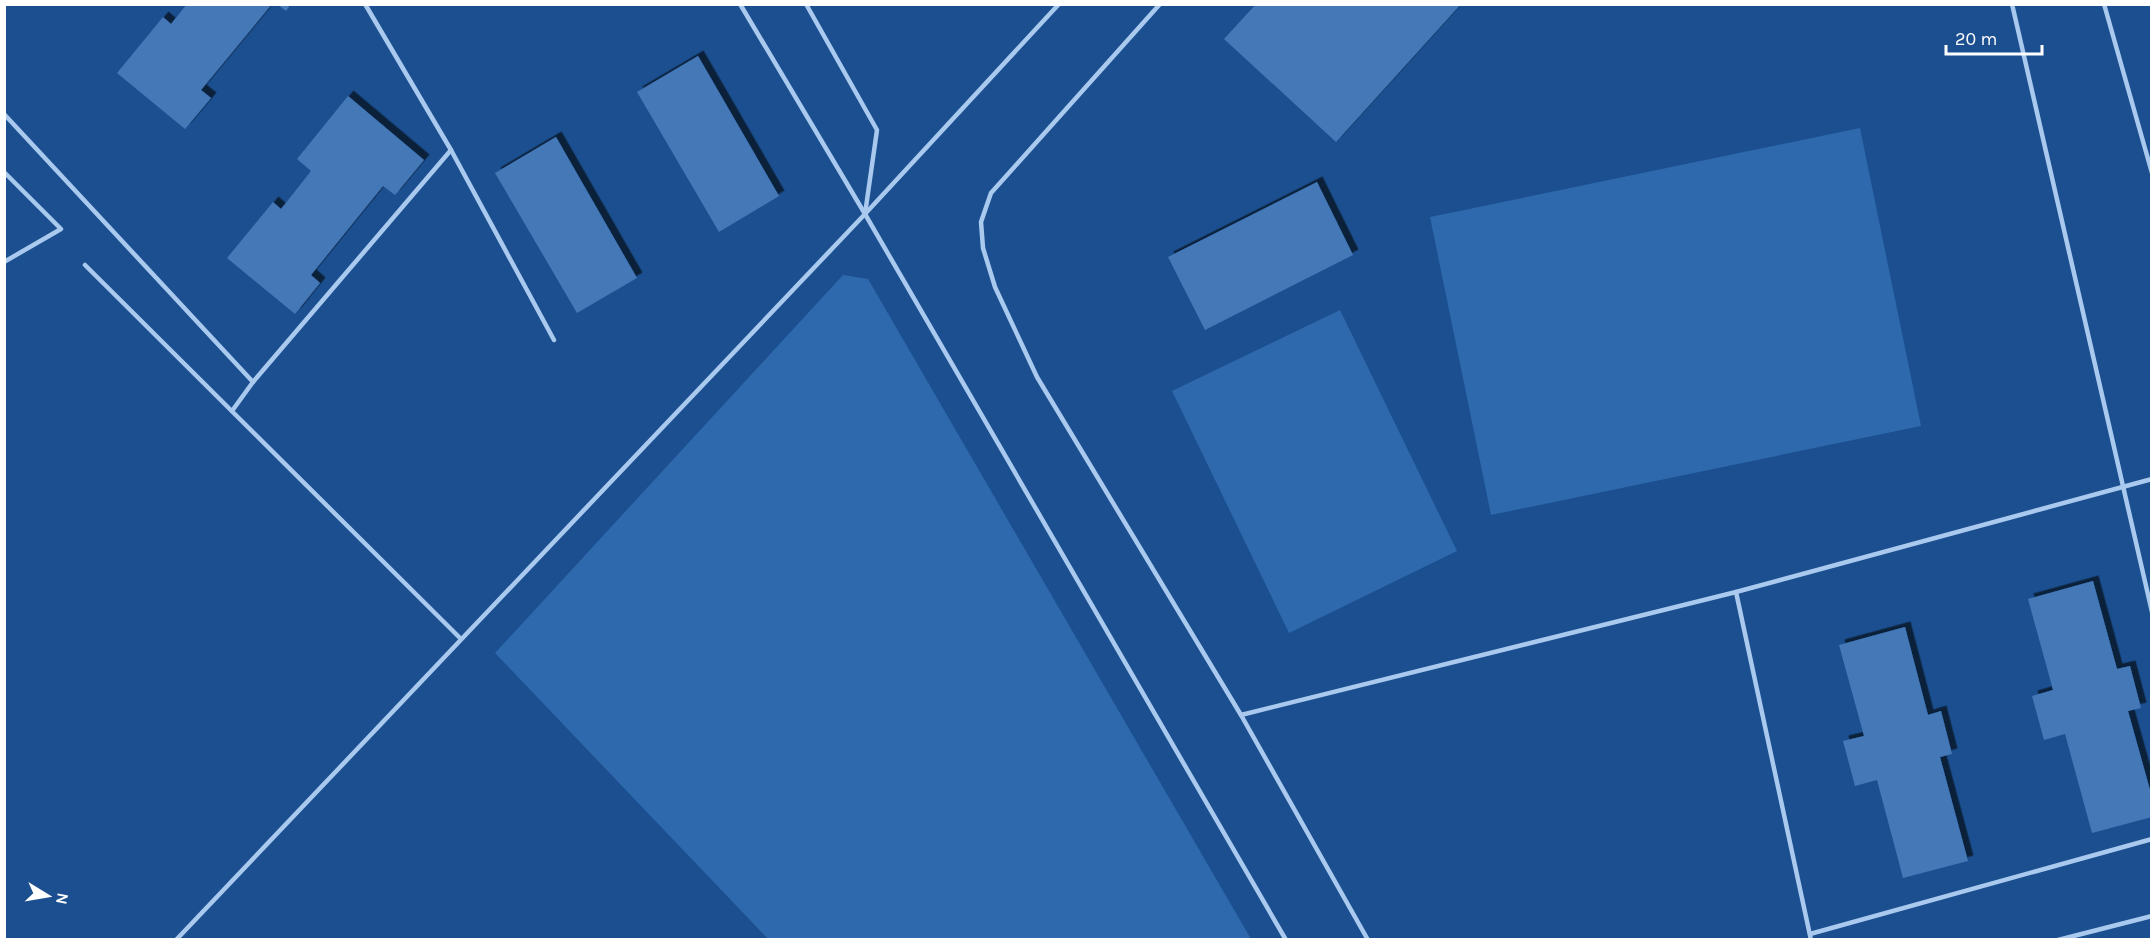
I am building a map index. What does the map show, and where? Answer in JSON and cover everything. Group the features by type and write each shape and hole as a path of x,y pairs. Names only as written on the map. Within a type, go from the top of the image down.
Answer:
{"lane":[{"path":"365,4 451,150 554,340"},
{"path":"740,4 865,214 1286,939"},
{"path":"806,4 877,130 865,214"},
{"path":"176,939 865,214 1059,4"},
{"path":"1160,4 991,193 981,222 983,248 995,287 1037,377 1240,715 1368,939"},
{"path":"2012,4 2151,612"},
{"path":"2104,4 2151,173"},
{"path":"4,114 253,382"},
{"path":"232,411 253,382 451,150"},
{"path":"4,172 61,229 4,262"},
{"path":"85,265 461,639"},
{"path":"1240,715 1736,592 2151,479"},
{"path":"1736,592 1810,937 2151,839"},
{"path":"2058,939 2151,916"}],"shaded area":[{"path":"1860,128 1921,426 1491,515 1430,217"},
{"path":"843,275 868,279 1251,939 768,939 495,653"},
{"path":"1340,310 1457,551 1289,633 1172,391"}],"building":[{"path":"187,4 272,4 201,90 211,98 185,129 117,73 163,17 171,24"},
{"path":"277,4 291,4 286,11"},
{"path":"1256,4 1461,4 1336,142 1224,39"},
{"path":"698,56 779,196 719,232 637,92"},
{"path":"348,96 424,160 395,195 383,186 311,275 320,283 295,314 227,258 273,202 281,209 311,171 297,159"},
{"path":"556,137 637,278 577,313 495,173"},
{"path":"1317,182 1353,255 1205,330 1168,257"},
{"path":"2093,581 2117,669 2130,666 2141,708 2128,711 2152,797 2152,817 2092,833 2065,734 2044,740 2032,696 2053,690 2028,599"},
{"path":"1905,627 1928,715 1941,711 1952,754 1940,757 1968,861 1903,878 1877,780 1855,786 1843,741 1864,736 1839,645"}]}
